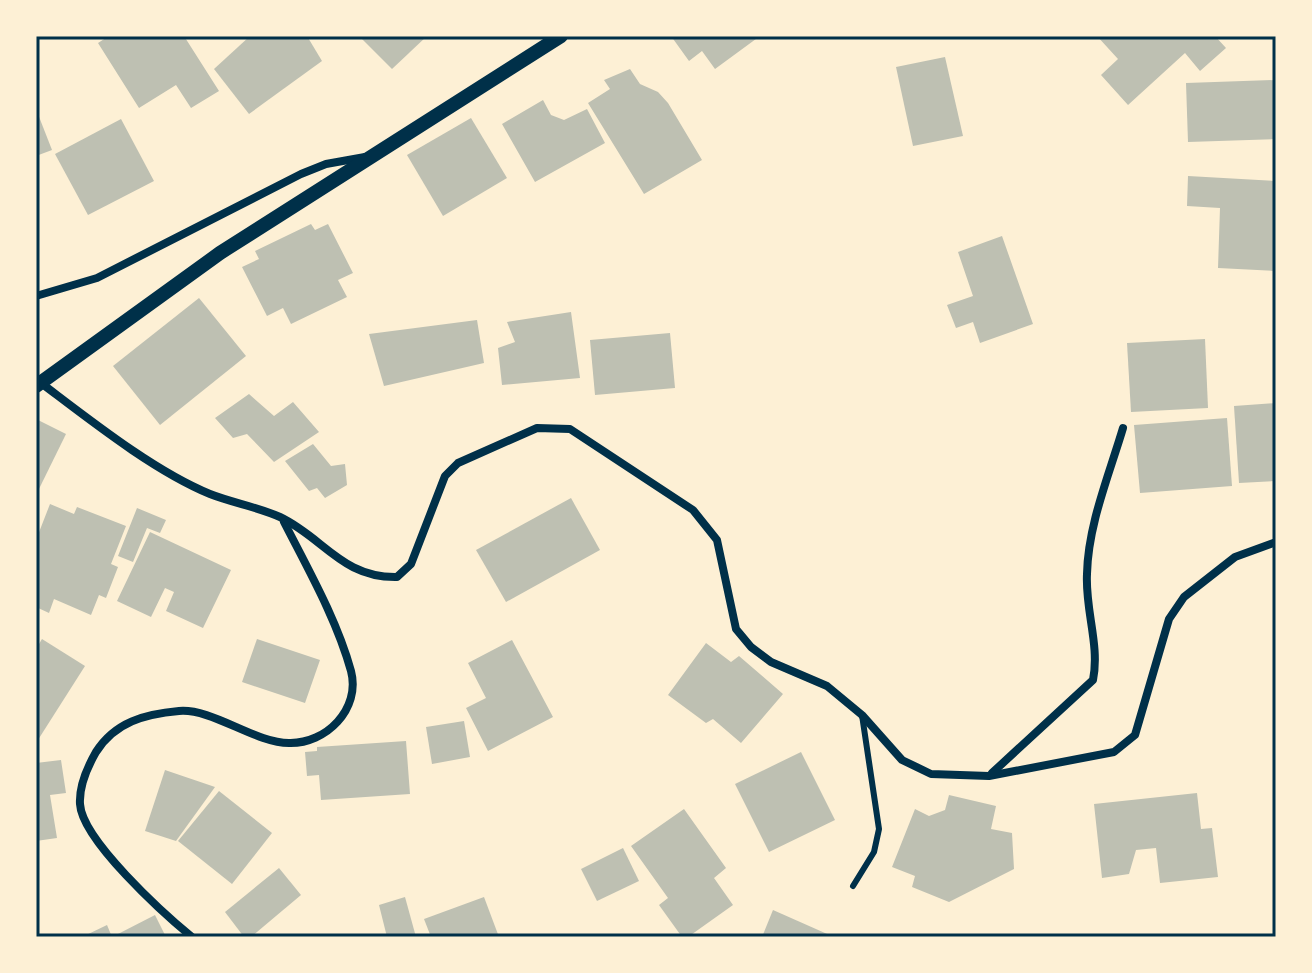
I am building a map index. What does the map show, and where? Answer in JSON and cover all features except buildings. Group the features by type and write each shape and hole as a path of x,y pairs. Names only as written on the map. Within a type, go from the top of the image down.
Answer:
{"street":[{"path":"561,36 220,253 39,385 107,434 208,494 282,518 346,564 373,578 397,577 411,564 445,476 458,463 537,428 570,429 693,510 717,540 736,629 751,647 771,662 827,686 862,715 902,760 931,774 989,776 1114,752 1135,735 1169,619 1184,597 1235,557 1276,542"},
{"path":"36,296 97,278 301,174 326,164 378,154"},
{"path":"989,776 1093,680 1096,665 1086,575 1094,525 1123,428"},
{"path":"192,937 145,897 88,826 80,804 87,767 103,741 133,718 183,710 288,744 315,739 338,725 350,697 352,674 315,582 282,518"}],"lane":[{"path":"853,886 874,852 879,829 862,715"}]}
